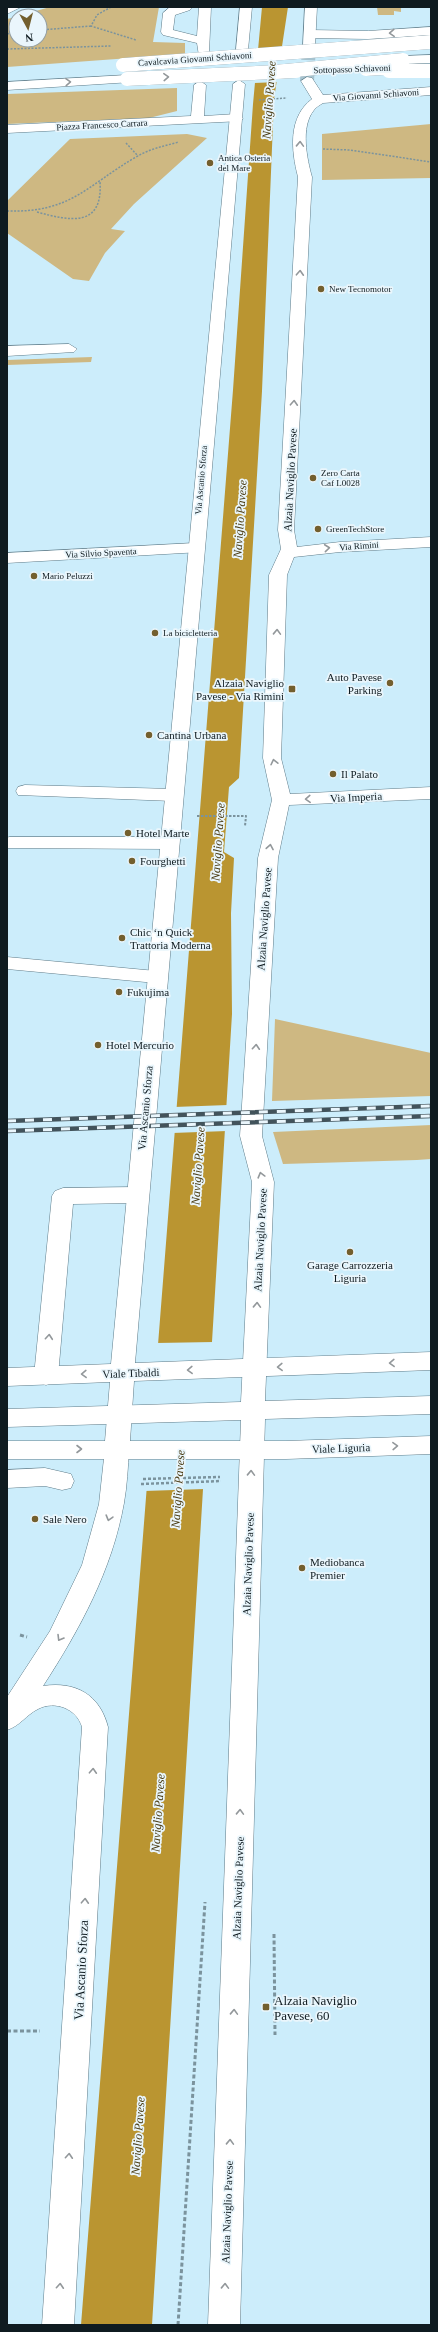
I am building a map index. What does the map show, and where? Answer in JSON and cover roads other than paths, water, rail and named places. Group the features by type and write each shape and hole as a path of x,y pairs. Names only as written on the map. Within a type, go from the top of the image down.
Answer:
{"main road":[{"path":"7,10 15,7"},
{"path":"186,7 176,8 169,12 167,32 203,47 205,7"},
{"path":"242,50 246,7"},
{"path":"311,7 309,40 431,31"},
{"name":"Cavalcavia Giovanni Schiavoni","path":"108,66 431,42"},
{"name":"Sottopasso Schiavoni","path":"278,53 431,48"},
{"path":"274,72 431,58"},
{"name":"Sottopasso Schiavoni","path":"274,72 431,66"},
{"path":"7,74 69,69"},
{"name":"Via Giovanni Schiavoni","path":"274,72 431,71"},
{"name":"Cavalcavia Giovanni Schiavoni","path":"7,86 274,72"},
{"path":"307,81 314,94 320,99"},
{"path":"236,118 239,84"},
{"path":"197,120 200,85"},
{"name":"Via Giovanni Schiavoni","path":"320,99 431,91"},
{"name":"Alzaia Naviglio Pavese","path":"224,2325 253,1411 263,1182 251,1136 251,1129 268,858 281,800 272,751 278,575 288,553 289,545 286,530 305,177 300,159 300,128 307,109 320,99"},
{"name":"Piazza Francesco Carrara","path":"7,129 236,118"},
{"name":"Via Ascanio Sforza","path":"7,1719 65,1630 96,1559 110,1513 117,1449 122,1373 168,843 236,118"},
{"path":"7,352 69,349"},
{"name":"Via Rimini","path":"288,553 340,547 431,542"},
{"name":"Via Silvio Spaventa","path":"7,558 195,548"},
{"path":"25,791 173,795"},
{"name":"Via Imperia","path":"281,800 431,793"},
{"path":"9,843 168,843"},
{"path":"7,963 156,977"},
{"path":"46,1376 63,1196 138,1194"},
{"path":"255,1368 431,1361"},
{"name":"Viale Tibaldi","path":"7,1378 255,1368"},
{"path":"7,1418 431,1405"},
{"name":"Viale Liguria","path":"252,1450 431,1445"},
{"path":"7,1450 252,1450"},
{"path":"7,1479 45,1477 62,1481"},
{"name":"Via Ascanio Sforza","path":"7,1719 32,1700 57,1695 70,1698 82,1704 94,1719 95,1727 58,2325"}],"water":[{"name":"Naviglio Pavese","path":"262,7 288,7 274,99 262,391 239,778 229,787 224,852 234,858 231,913 232,1014 152,2325 81,2325 233,390 253,104"}],"tunnel":[{"path":"307,81 309,46"}],"railway":[{"path":"7,1121 431,1106"},
{"path":"7,1131 431,1116"}],"place":[{"name":"Antica Osteria del Mare","path":"210,163"},
{"name":"New Tecnomotor","path":"321,289"},
{"name":"Zero Carta Caf L0028","path":"313,478"},
{"name":"GreenTechStore","path":"318,529"},
{"name":"Mario Peluzzi","path":"34,576"},
{"name":"La bicicletteria","path":"155,633"},
{"name":"Auto Pavese Parking","path":"390,683"},
{"name":"Alzaia Naviglio Pavese - Via Rimini","path":"292,689"},
{"name":"Cantina Urbana","path":"149,735"},
{"name":"Il Palato","path":"333,774"},
{"name":"Hotel Marte","path":"128,833"},
{"name":"Fourghetti","path":"132,861"},
{"name":"Chic ‘n Quick Trattoria Moderna","path":"122,938"},
{"name":"Fukujima","path":"119,992"},
{"name":"Hotel Mercurio","path":"98,1045"},
{"name":"Garage Carrozzeria Liguria","path":"350,1252"},
{"name":"Sale Nero","path":"35,1519"},
{"name":"Mediobanca Premier","path":"302,1568"},
{"name":"Alzaia Naviglio Pavese, 60","path":"266,2007"}]}
